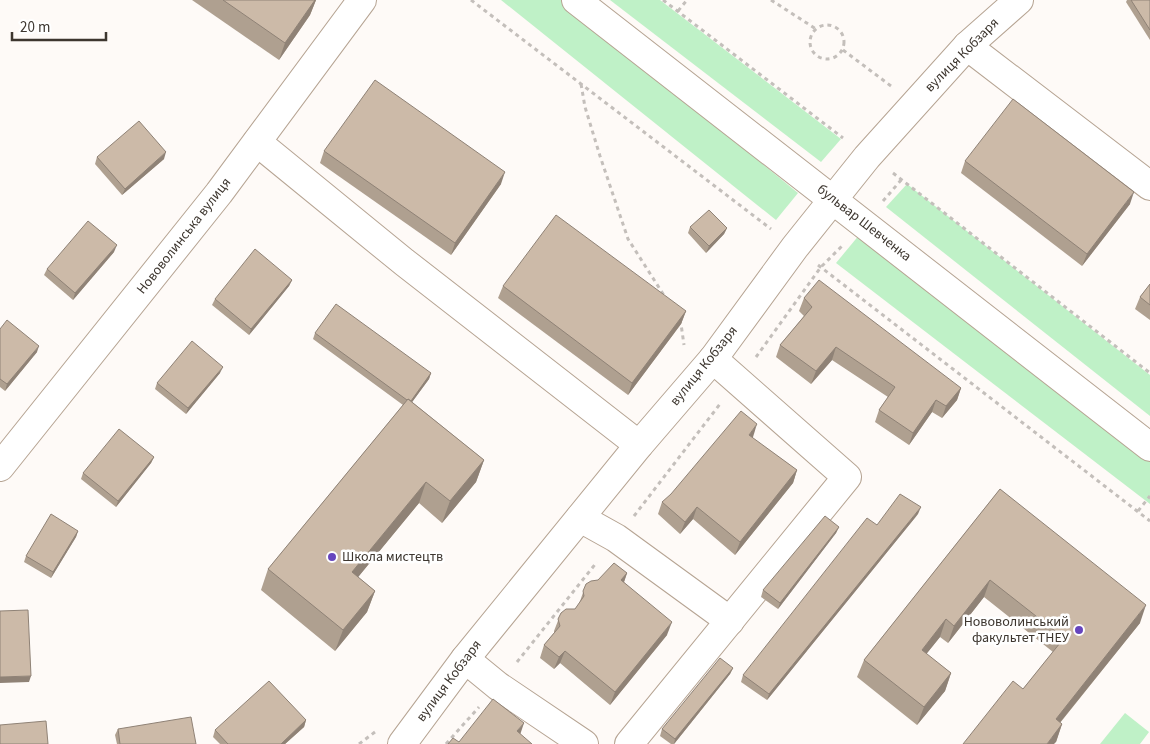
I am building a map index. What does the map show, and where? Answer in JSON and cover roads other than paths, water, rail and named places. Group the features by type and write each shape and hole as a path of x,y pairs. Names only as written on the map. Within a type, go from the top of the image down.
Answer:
{"street":[{"name":"Нововолинська вулиця","path":"0,467 213,200 362,0"},
{"name":"бульвар Шевченка","path":"576,0 1150,448"},
{"name":"вулиця Кобзаря","path":"402,744 465,659 639,445 714,359 795,247 867,157 967,46 1018,0"},
{"path":"967,46 1150,186"},
{"path":"257,142 404,262 639,445"},
{"path":"629,744 847,477 714,359"},
{"path":"580,518 616,538 730,621"},
{"path":"465,659 498,686 584,744"}],"place":[{"name":"Школа мистецтв","path":"332,557"},
{"name":"Нововолинський факультет ТНЕУ","path":"1079,630"}]}
